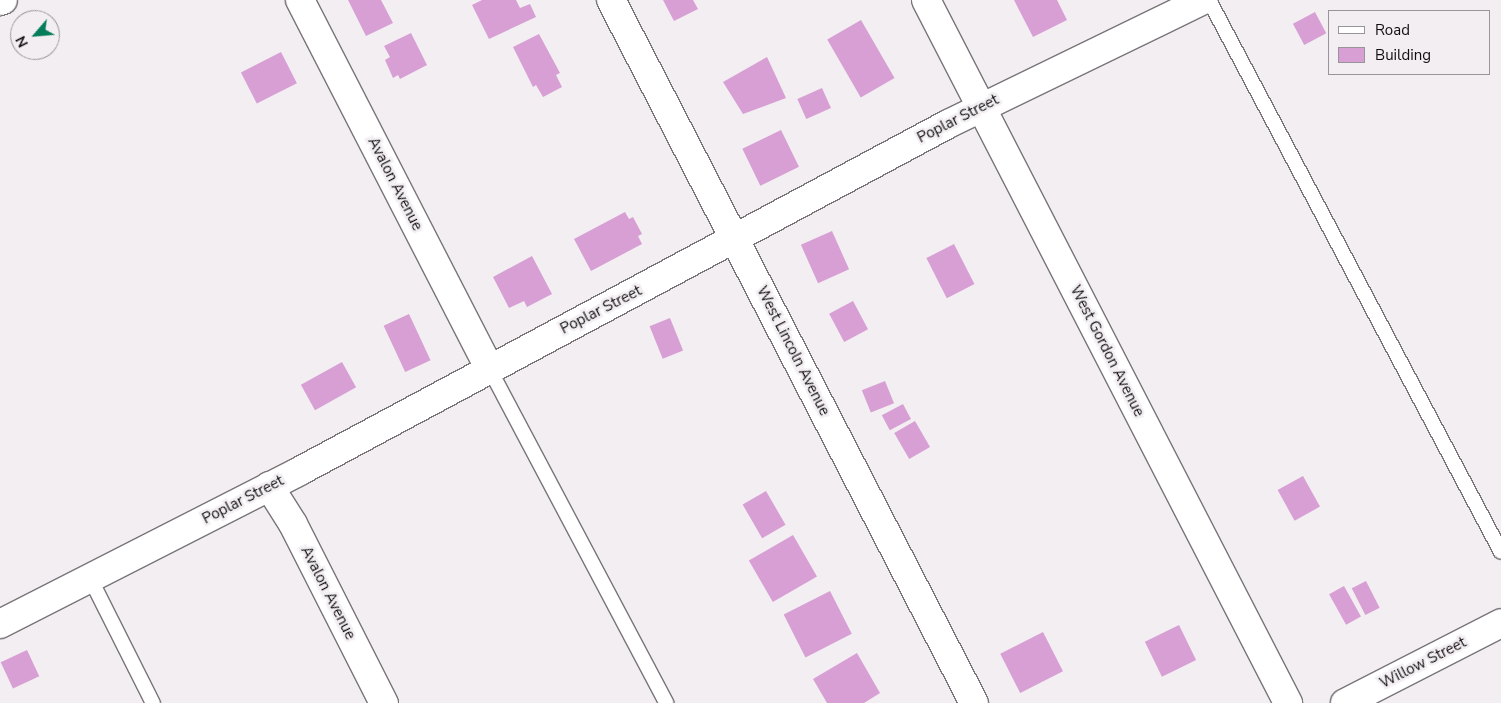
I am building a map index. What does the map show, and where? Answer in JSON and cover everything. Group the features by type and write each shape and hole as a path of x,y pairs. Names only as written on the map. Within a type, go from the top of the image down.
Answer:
{"street":[{"name":"Avalon Avenue","path":"300,0 489,368"},
{"name":"West Lincoln Avenue","path":"611,0 974,703"},
{"name":"West Gordon Avenue","path":"926,0 1288,703"},
{"name":"Poplar Street","path":"2,617 90,578 269,486 981,106 1203,0"},
{"name":"Avalon Avenue","path":"269,486 293,524 384,703"},
{"name":"Willow Street","path":"1345,703 1501,623"}],"lane":[{"path":"1209,0 1501,552"},
{"path":"489,368 666,703"},
{"path":"90,578 152,703"}],"building":[{"path":"348,0 381,0 393,23 366,36"},
{"path":"482,0 516,0 520,8 530,4 536,17 489,39 472,5"},
{"path":"663,0 693,0 698,9 674,21"},
{"path":"1014,0 1057,0 1067,20 1033,37"},
{"path":"1315,12 1326,33 1304,45 1293,24"},
{"path":"861,20 894,78 861,98 827,40"},
{"path":"411,33 427,65 400,79 398,75 393,78 385,60 390,57 384,46"},
{"path":"539,34 560,73 556,75 562,87 543,97 536,85 533,87 513,47"},
{"path":"281,52 297,83 257,104 241,72"},
{"path":"767,57 786,98 743,114 723,82"},
{"path":"822,88 831,108 806,119 797,99"},
{"path":"781,130 799,167 760,186 742,149"},
{"path":"625,212 629,219 633,217 642,234 638,236 642,244 591,271 574,239"},
{"path":"832,231 849,269 818,283 801,245"},
{"path":"954,244 974,284 947,298 926,258"},
{"path":"532,256 552,294 527,307 524,301 509,308 493,277"},
{"path":"853,301 868,329 844,342 829,314"},
{"path":"409,314 431,360 405,372 384,326"},
{"path":"670,318 683,350 663,359 650,326"},
{"path":"342,362 356,387 315,410 301,385"},
{"path":"885,381 894,403 871,413 862,390"},
{"path":"903,404 911,419 890,430 882,415"},
{"path":"915,421 930,447 909,459 894,433"},
{"path":"1303,476 1320,507 1295,521 1278,490"},
{"path":"766,491 786,525 762,538 743,505"},
{"path":"793,535 817,577 773,602 749,560"},
{"path":"1366,581 1380,608 1365,615 1352,588"},
{"path":"1344,586 1361,617 1346,625 1329,594"},
{"path":"830,591 852,634 805,657 784,615"},
{"path":"1179,625 1196,660 1162,677 1145,642"},
{"path":"1043,632 1063,671 1020,693 1000,654"},
{"path":"27,650 39,676 13,689 1,662"},
{"path":"857,653 880,693 864,703 827,703 813,679"}]}
